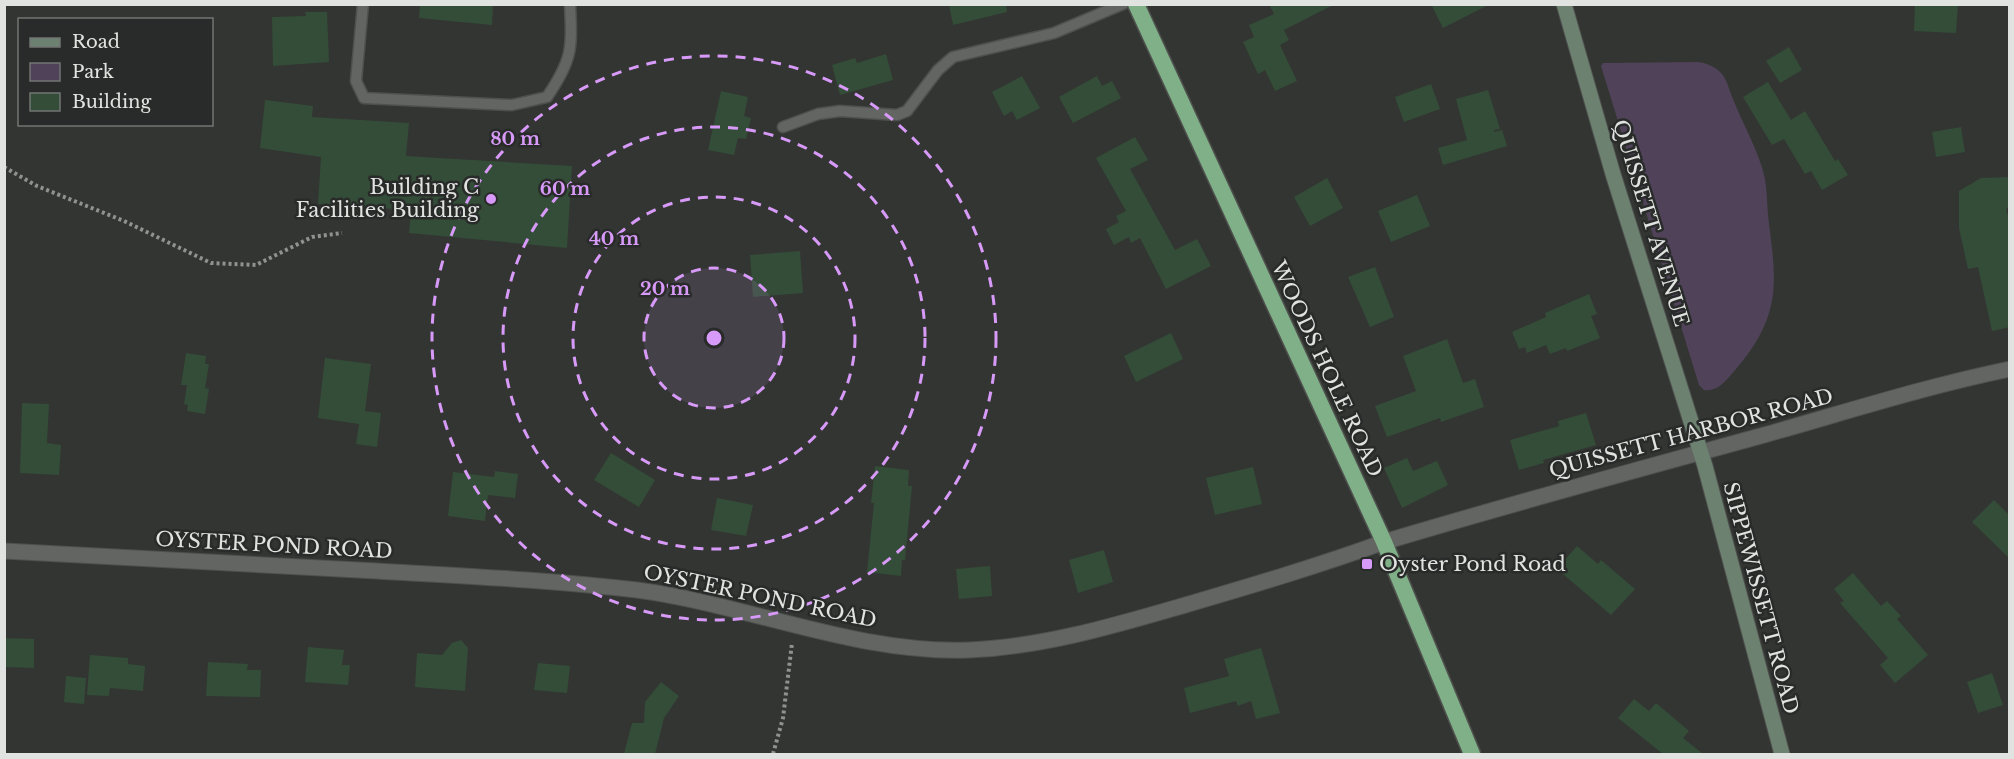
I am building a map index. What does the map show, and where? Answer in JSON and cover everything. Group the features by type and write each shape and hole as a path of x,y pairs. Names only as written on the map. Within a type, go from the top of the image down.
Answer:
{"highway":[{"name":"WOODS HOLE ROAD","path":"1136,4 1384,542 1472,754"}],"main road":[{"name":"QUISSETT AVENUE","path":"1564,4 1613,174 1701,452"},
{"name":"SIPPEWISSETT ROAD","path":"1701,452 1782,754"}],"street":[{"name":"QUISSETT HARBOR ROAD","path":"1384,542 1536,496 1941,384 2010,369"},
{"name":"OYSTER POND ROAD","path":"4,551 404,573 633,590 715,604 795,627 924,650 967,650 1014,646 1067,636 1160,612 1283,576 1384,542"}],"lane":[{"path":"363,4 356,81 364,98 512,105 548,97 557,83 566,67 572,46 570,4"},
{"path":"783,127 818,114 840,111 897,115 907,111 939,70 953,57 1054,33 1123,4"}],"path":[{"path":"4,167 38,186 124,221 211,263 256,265 312,237 342,233"},
{"path":"773,754 783,718 795,627"}],"green space":[{"path":"1698,62 1714,67 1724,77 1759,158 1766,184 1774,269 1772,301 1767,320 1758,338 1726,381 1709,390 1704,390 1699,385 1601,66 1603,63"}],"building":[{"path":"420,4 493,4 492,25 419,18"},
{"path":"949,4 1006,4 1007,12 953,25"},
{"path":"1269,4 1335,4 1284,30 1289,40 1280,45 1297,81 1275,91 1265,70 1258,74 1243,42 1254,37 1249,25 1274,14"},
{"path":"1431,4 1490,4 1443,28"},
{"path":"1915,4 1958,4 1956,33 1914,31"},
{"path":"305,12 327,12 329,62 273,66 272,17 306,16"},
{"path":"1789,47 1802,70 1780,83 1766,61"},
{"path":"886,54 893,80 840,95 832,65 855,58 857,63"},
{"path":"1022,76 1040,108 1017,120 1012,111 1004,116 992,92"},
{"path":"1097,76 1102,86 1112,81 1121,98 1073,123 1059,97"},
{"path":"1768,82 1791,120 1805,111 1835,161 1838,159 1848,175 1822,190 1811,171 1805,174 1784,139 1772,145 1743,97"},
{"path":"1431,84 1440,109 1404,122 1395,97"},
{"path":"1488,90 1500,129 1494,132 1502,130 1507,146 1443,165 1438,148 1467,140 1456,99"},
{"path":"721,91 748,97 744,116 751,118 746,139 738,138 734,155 708,150"},
{"path":"265,100 313,106 312,117 409,123 406,156 572,166 567,248 409,233 411,210 318,204 321,157 260,148"},
{"path":"1961,127 1965,152 1936,157 1932,132"},
{"path":"1135,137 1148,160 1130,169 1175,250 1197,239 1211,266 1166,289 1140,238 1131,243 1129,237 1114,245 1106,229 1119,222 1116,216 1126,211 1096,158"},
{"path":"2010,177 2010,206 2006,209 2010,223 2010,327 1992,331 1978,267 1968,269 1959,228 1959,191 1981,178"},
{"path":"1327,178 1343,208 1310,226 1294,197"},
{"path":"1417,195 1430,226 1391,242 1378,211"},
{"path":"800,251 803,293 753,297 750,255"},
{"path":"1375,267 1394,317 1370,327 1348,277"},
{"path":"1589,294 1597,314 1591,316 1600,338 1567,351 1566,348 1550,354 1546,345 1527,353 1525,347 1519,349 1512,332 1546,317 1545,313"},
{"path":"1171,333 1183,359 1136,382 1124,356"},
{"path":"1447,339 1463,383 1475,379 1484,407 1441,422 1440,418 1387,437 1375,406 1416,391 1403,356"},
{"path":"186,353 206,356 205,364 209,364 205,388 209,389 205,414 187,411 188,405 184,404 187,385 181,385"},
{"path":"325,358 371,364 365,411 381,413 377,447 356,444 359,424 318,418"},
{"path":"22,403 49,404 47,443 61,445 59,475 20,473"},
{"path":"1586,413 1596,445 1543,460 1544,463 1519,470 1510,440 1559,426 1558,421"},
{"path":"611,453 655,480 639,507 594,480"},
{"path":"1407,458 1413,471 1437,461 1448,485 1402,508 1384,468"},
{"path":"875,466 909,470 908,486 912,486 905,560 902,560 901,576 867,572"},
{"path":"1253,467 1262,504 1215,515 1206,478"},
{"path":"495,471 518,474 515,498 488,495 485,521 448,516 453,472 494,477"},
{"path":"717,498 753,505 746,536 711,530"},
{"path":"1994,500 2010,516 2010,559 1972,522"},
{"path":"1577,546 1598,564 1601,560 1635,589 1611,615 1557,569"},
{"path":"1104,550 1113,582 1078,593 1069,560"},
{"path":"990,566 992,596 959,599 956,569"},
{"path":"1853,573 1881,606 1887,601 1901,616 1897,619 1928,655 1895,683 1880,665 1888,658 1840,603 1844,601 1834,589"},
{"path":"4,638 34,639 34,668 4,667"},
{"path":"461,640 468,648 465,691 415,687 417,653 442,655 452,643"},
{"path":"308,647 344,650 342,665 350,665 348,685 305,682"},
{"path":"1261,648 1280,713 1256,719 1251,701 1238,706 1236,701 1190,713 1184,688 1229,676 1224,659"},
{"path":"90,655 128,658 128,664 145,666 143,691 110,688 109,696 87,695"},
{"path":"208,662 248,664 247,670 261,670 260,697 206,696"},
{"path":"538,663 570,666 567,693 534,690"},
{"path":"1992,673 2003,705 1978,713 1967,682"},
{"path":"66,676 86,678 84,704 64,702"},
{"path":"661,682 679,696 664,718 655,754 624,754 632,723 644,723 645,702"},
{"path":"1634,699 1649,711 1656,703 1689,731 1683,738 1703,754 1663,754 1618,718"}],"place":[{"name":"Building C Facilities Building","path":"491,199"},
{"name":"Oyster Pond Road","path":"1367,564"}]}
